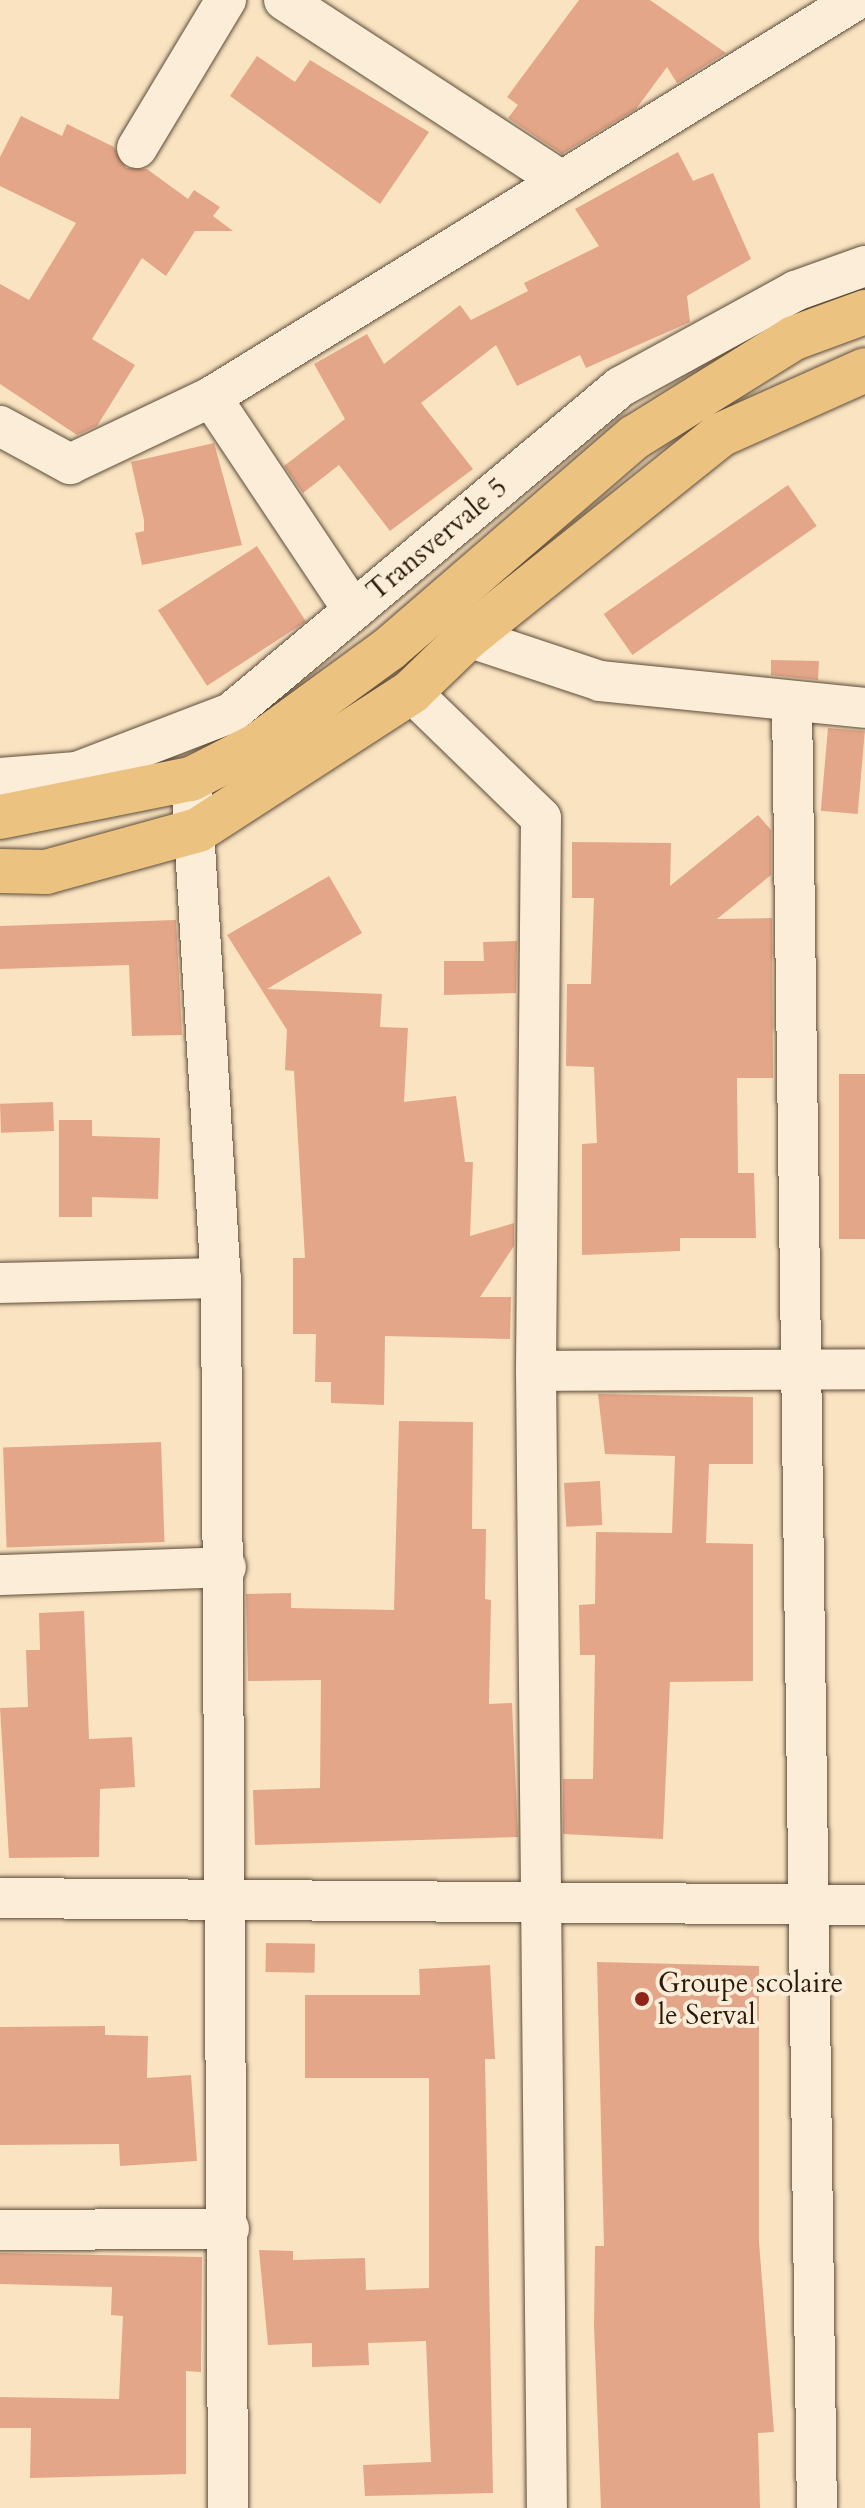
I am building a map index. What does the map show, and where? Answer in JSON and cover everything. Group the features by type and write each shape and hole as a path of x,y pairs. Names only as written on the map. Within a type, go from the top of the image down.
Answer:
{"main road":[{"name":"Transvervale 5","path":"0,817 191,779 256,746 389,649 635,437 794,338 865,312"},
{"path":"0,871 46,872 198,830 411,692 468,637 720,435 865,370"}],"street":[{"path":"137,148 226,0"},
{"path":"284,0 562,181"},
{"path":"0,426 70,464 211,397 856,0"},
{"name":"Transvervale 5","path":"0,778 77,772 231,713 620,387 795,291 865,266"},
{"path":"211,397 353,610"},
{"path":"468,637 600,681 792,703 865,708"},
{"path":"411,692 541,818 536,1371 545,1905 547,2508"},
{"path":"792,703 807,1370 817,2508"},
{"path":"191,779 198,830 221,1278 226,1567 223,1897 229,2229 228,2508"},
{"path":"0,1283 221,1278"},
{"path":"536,1371 865,1369"},
{"path":"0,1575 226,1567"},
{"path":"0,1898 223,1897 813,1910 865,1905"},
{"path":"0,2230 229,2229"}],"building":[{"path":"579,0 650,0 726,53 677,83 667,67 636,109 562,154 508,118 518,105 507,97"},
{"path":"257,56 295,82 310,60 429,132 380,204 230,96"},
{"path":"21,116 62,136 67,124 114,147 126,168 147,169 188,199 194,190 220,207 213,216 233,231 195,231 166,276 142,258 92,339 135,365 97,426 77,435 0,384 0,284 29,300 76,223 0,186 0,157"},
{"path":"678,152 693,181 713,173 751,259 687,296 690,322 586,368 580,355 517,386 496,345 421,403 473,469 390,531 339,465 303,493 284,466 345,419 314,364 367,334 384,364 460,305 471,320 528,291 524,283 599,246 575,209"},
{"path":"214,443 242,545 142,565 135,533 144,531 144,520 131,462"},
{"path":"788,485 817,526 632,655 604,614"},
{"path":"257,546 306,621 207,686 158,610"},
{"path":"771,660 819,661 818,680 771,675"},
{"path":"828,728 865,731 858,814 821,811"},
{"path":"758,815 771,830 771,875 717,919 772,918 773,1078 737,1078 738,1173 754,1173 756,1238 680,1238 680,1251 582,1255 582,1144 597,1143 594,1067 566,1066 567,984 591,984 594,898 572,898 572,842 671,843 670,886"},
{"path":"329,876 362,933 267,989 382,994 380,1027 408,1028 404,1102 456,1096 465,1162 473,1162 470,1236 514,1223 514,1246 480,1297 511,1297 510,1339 385,1336 384,1405 331,1403 331,1382 315,1382 316,1334 293,1334 293,1258 305,1258 294,1071 285,1070 287,1030 227,935"},
{"path":"176,920 182,1035 132,1036 129,965 0,969 0,926"},
{"path":"517,941 516,993 444,995 444,961 484,961 483,942"},
{"path":"839,1074 865,1074 865,1239 839,1239"},
{"path":"53,1102 54,1131 1,1133 0,1104"},
{"path":"59,1120 92,1120 92,1136 160,1138 158,1199 92,1197 92,1217 59,1217"},
{"path":"598,1394 753,1397 753,1464 709,1464 706,1543 753,1544 753,1681 670,1682 663,1839 563,1834 563,1779 593,1779 595,1655 580,1655 579,1605 595,1604 596,1532 672,1533 675,1456 605,1454"},
{"path":"399,1421 473,1422 472,1529 486,1529 485,1599 491,1600 489,1704 512,1703 518,1837 255,1845 253,1790 320,1788 321,1680 248,1681 246,1594 291,1593 291,1608 394,1610"},
{"path":"161,1442 164,1542 7,1547 3,1448"},
{"path":"600,1481 602,1525 566,1527 564,1483"},
{"path":"84,1611 89,1739 132,1737 135,1787 100,1789 99,1857 9,1858 0,1708 28,1707 26,1650 40,1650 39,1613"},
{"path":"266,1943 315,1944 314,1973 265,1972"},
{"path":"597,1962 759,1966 759,2242 774,2432 758,2433 760,2508 601,2508 594,2326 595,2246 604,2246"},
{"path":"490,1965 495,2059 485,2059 493,2493 365,2496 363,2465 431,2462 426,2341 368,2343 369,2365 312,2367 312,2343 268,2345 259,2250 293,2251 293,2260 365,2258 366,2290 429,2288 429,2078 305,2078 305,1995 420,1995 419,1969"},
{"path":"105,2026 105,2035 148,2036 147,2078 191,2075 197,2161 120,2166 119,2144 0,2145 0,2027"},
{"path":"0,2253 202,2257 201,2372 186,2371 186,2474 30,2478 31,2428 0,2428 0,2397 119,2399 123,2316 111,2315 112,2287 0,2284"}],"place":[{"name":"Groupe scolaire le Serval","path":"642,1999"}]}
